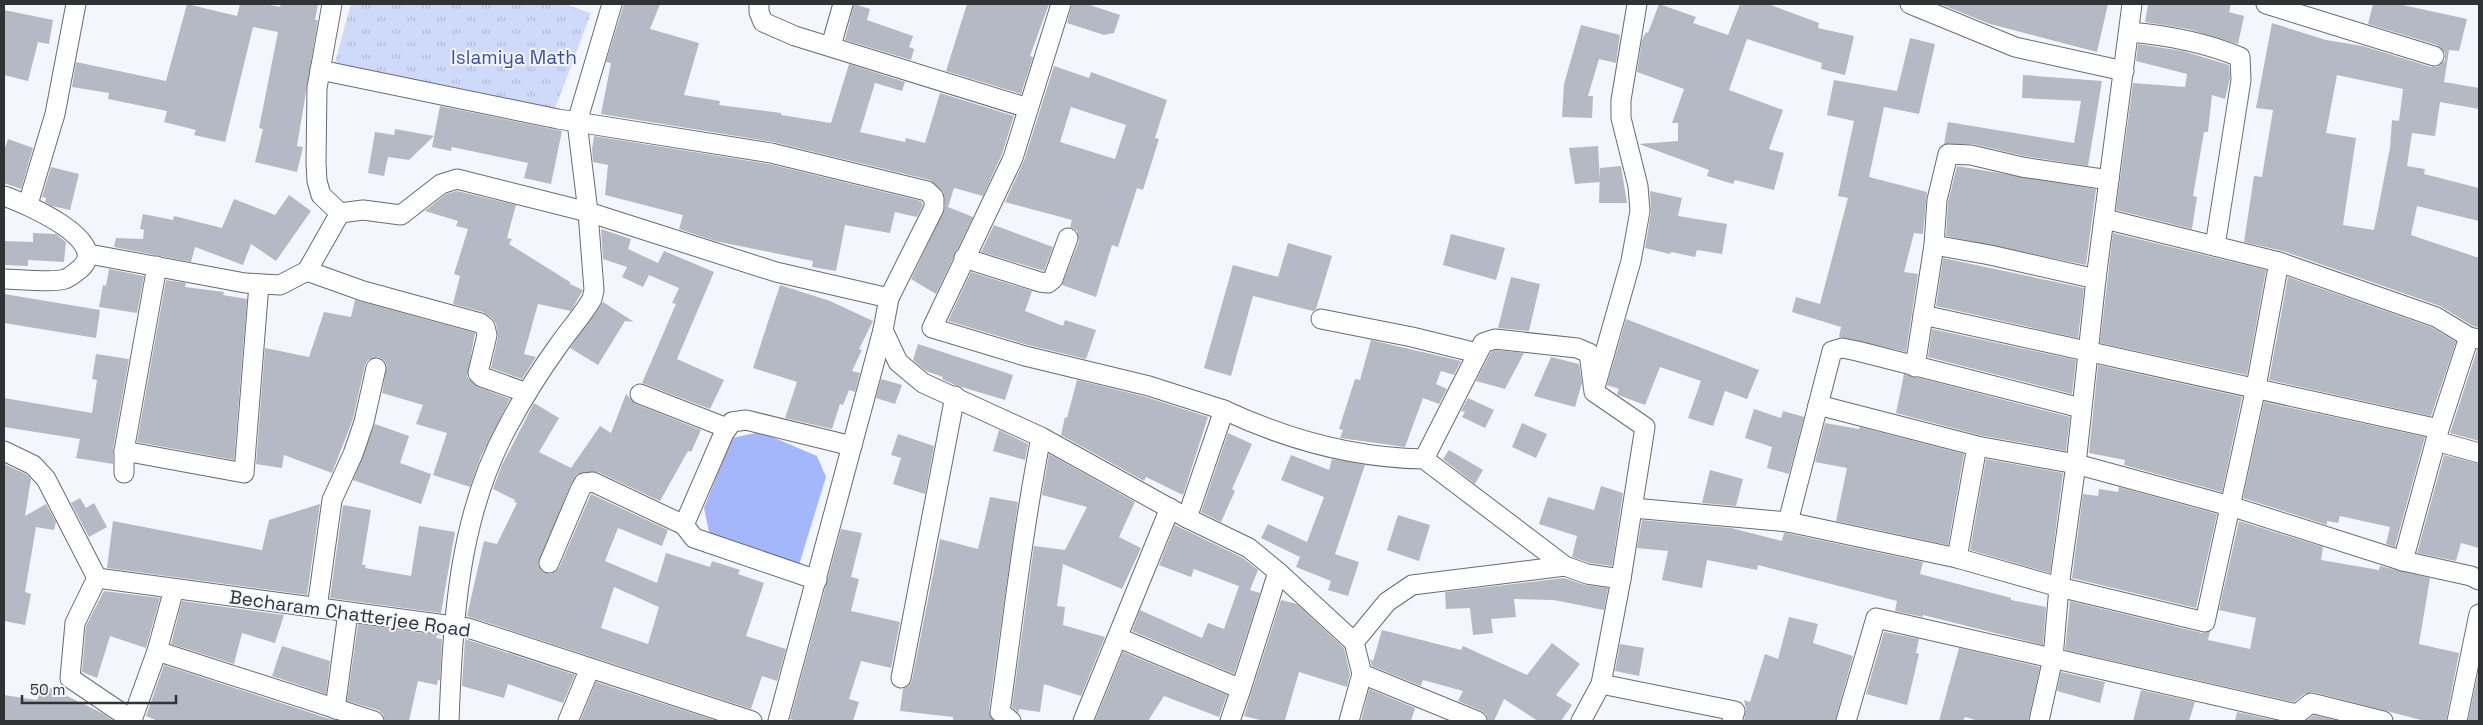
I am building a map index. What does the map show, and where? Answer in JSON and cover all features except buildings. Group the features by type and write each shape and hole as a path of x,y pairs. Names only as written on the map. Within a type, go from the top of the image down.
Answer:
{"street":[{"path":"28,204 55,114 76,4"},
{"path":"332,4 317,88 317,181 321,195 340,213"},
{"path":"449,721 453,626 470,521 488,470 507,428 527,394 592,299 594,290 588,212 576,122 612,4"},
{"path":"759,4 759,12 763,22 795,36 1028,108"},
{"path":"831,46 843,4"},
{"path":"1061,4 1014,158 964,258 932,328 1026,356 1150,386 1224,410 1267,430 1340,451 1395,459 1424,460 1565,566 1587,574 1621,579"},
{"path":"1594,392 1631,261 1640,211 1638,186 1622,118 1620,100 1637,4"},
{"path":"1910,4 2015,48 2124,71"},
{"path":"2039,721 2053,658 2058,587 2076,464 2096,279 2132,4"},
{"path":"2266,4 2434,56"},
{"path":"2129,32 2151,34 2226,51 2240,57 2241,80 2215,246"},
{"path":"320,70 576,122 771,153 927,191 934,198 934,208 889,298 883,330 778,721"},
{"path":"1915,367 1934,245 1937,200 1948,154 1971,155 2022,167 2109,180"},
{"path":"340,213 363,210 401,215 441,184 456,179 588,212 776,272 889,298"},
{"path":"4,196 28,204 79,237 89,254 85,264 64,279 4,279"},
{"path":"89,254 259,284 280,285 307,271 340,213"},
{"path":"2105,219 2279,262 2436,316 2474,338 2437,435 2403,561"},
{"path":"964,258 1048,283 1053,279 1068,238"},
{"path":"1934,245 1990,255 2096,279"},
{"path":"1633,508 1788,522 1957,558 2058,587 2205,622 2256,387 2279,262"},
{"path":"124,473 124,450 157,266"},
{"path":"307,271 363,291 480,323 485,328 487,335 478,373 482,377 527,394"},
{"path":"124,450 244,473 259,284"},
{"path":"1923,315 2256,387 2437,435 2479,453"},
{"path":"1321,319 1412,337 1477,353"},
{"path":"883,330 898,362 923,382 1041,438 1187,518 1248,548 1278,572 1354,642 1362,674 1349,721"},
{"path":"1424,460 1465,381 1477,353 1483,343 1496,339 1577,348 1589,353 1594,392 1645,427 1621,579 1601,684 1581,721"},
{"path":"1788,522 1832,351 1842,348 1857,351 2081,408"},
{"path":"317,608 332,500 353,454 364,422 376,368"},
{"path":"640,394 727,428"},
{"path":"901,678 955,396"},
{"path":"1818,405 1977,446 2076,464 2230,506 2403,561 2471,576 2479,580"},
{"path":"1187,518 1224,410"},
{"path":"684,525 727,428 732,422 746,420 852,446"},
{"path":"1011,721 1000,712 1018,586 1026,510 1041,438"},
{"path":"1957,558 1977,446"},
{"path":"4,451 32,465 46,479 97,578 76,623 70,678 133,721 157,650 174,589"},
{"path":"549,563 584,483 593,482 684,525 694,538 817,580"},
{"path":"1083,721 1170,508"},
{"path":"1354,642 1387,602 1412,585 1565,566"},
{"path":"1230,721 1278,572"},
{"name":"Becharam Chatterjee Road","path":"97,578 468,628 752,721"},
{"path":"335,709 348,612"},
{"path":"2457,721 2479,614"},
{"path":"1846,721 1876,618 2053,658 2296,718 2311,703 2383,721"},
{"path":"1118,638 1241,689"},
{"path":"157,650 374,721"},
{"path":"568,721 590,668"},
{"path":"1362,674 1476,721"},
{"path":"1601,684 1735,711 1732,721"}],"green space":[{"name":"Islamiya Math","path":"351,4 564,4 591,13 552,117 332,73"}],"water":[{"path":"760,432 817,456 826,477 799,565 710,537 704,508 732,438"}]}
